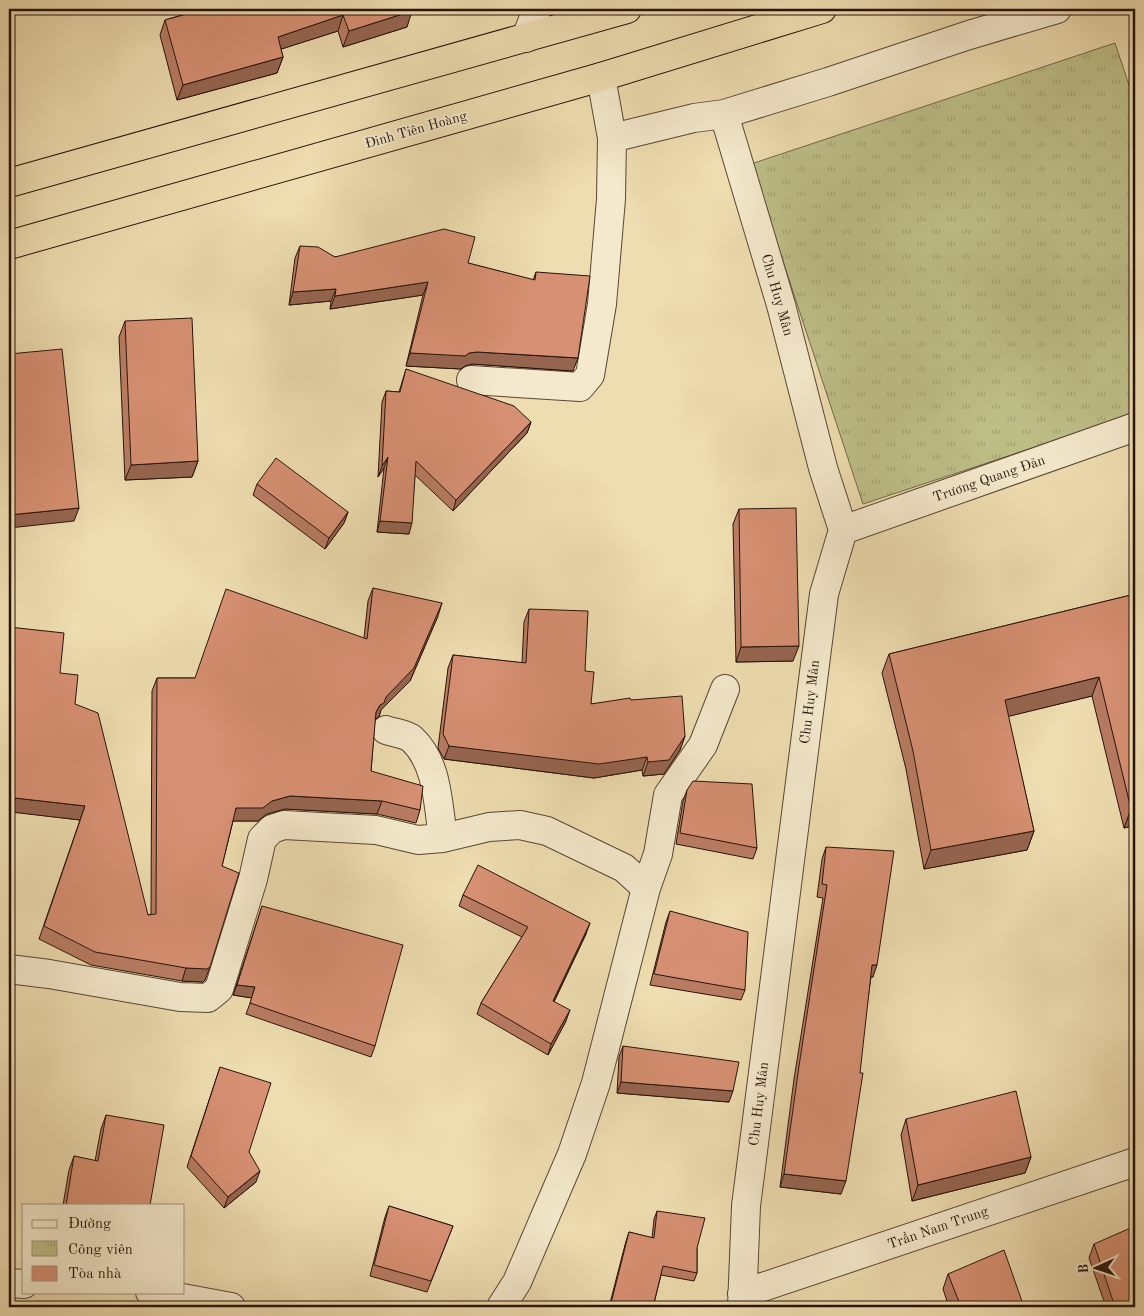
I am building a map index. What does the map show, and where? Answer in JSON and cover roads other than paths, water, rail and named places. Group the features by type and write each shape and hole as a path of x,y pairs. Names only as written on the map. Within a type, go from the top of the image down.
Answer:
{"highway":[{"path":"9,183 627,9"},
{"name":"Đinh Tiên Hoàng","path":"9,245 601,77 822,9"}],"street":[{"path":"526,38 537,9"},
{"path":"612,138 694,118 724,114 969,35 1057,9"},
{"path":"471,380 580,387 590,375 602,304 611,199 612,138 601,77"},
{"name":"Chu Huy Mân","path":"724,114 781,305 823,468 843,530 824,594 746,1206 742,1301"},
{"name":"Trương Quang Đản","path":"843,530 1135,427"},
{"path":"501,1307 517,1282 578,1136 596,1084 646,888 658,854 668,795 703,745 725,689"},
{"path":"386,730 411,738 423,752 432,770 443,838"},
{"path":"9,969 49,974 180,997 208,998 219,989 253,879 262,839 272,828 284,825 376,830 418,840 443,838 489,827 520,825 547,831 624,868 646,888"},
{"name":"Trần Nam Trung","path":"742,1301 1135,1162"},
{"path":"9,1283 22,1284"},
{"path":"161,1294 231,1307"}]}
